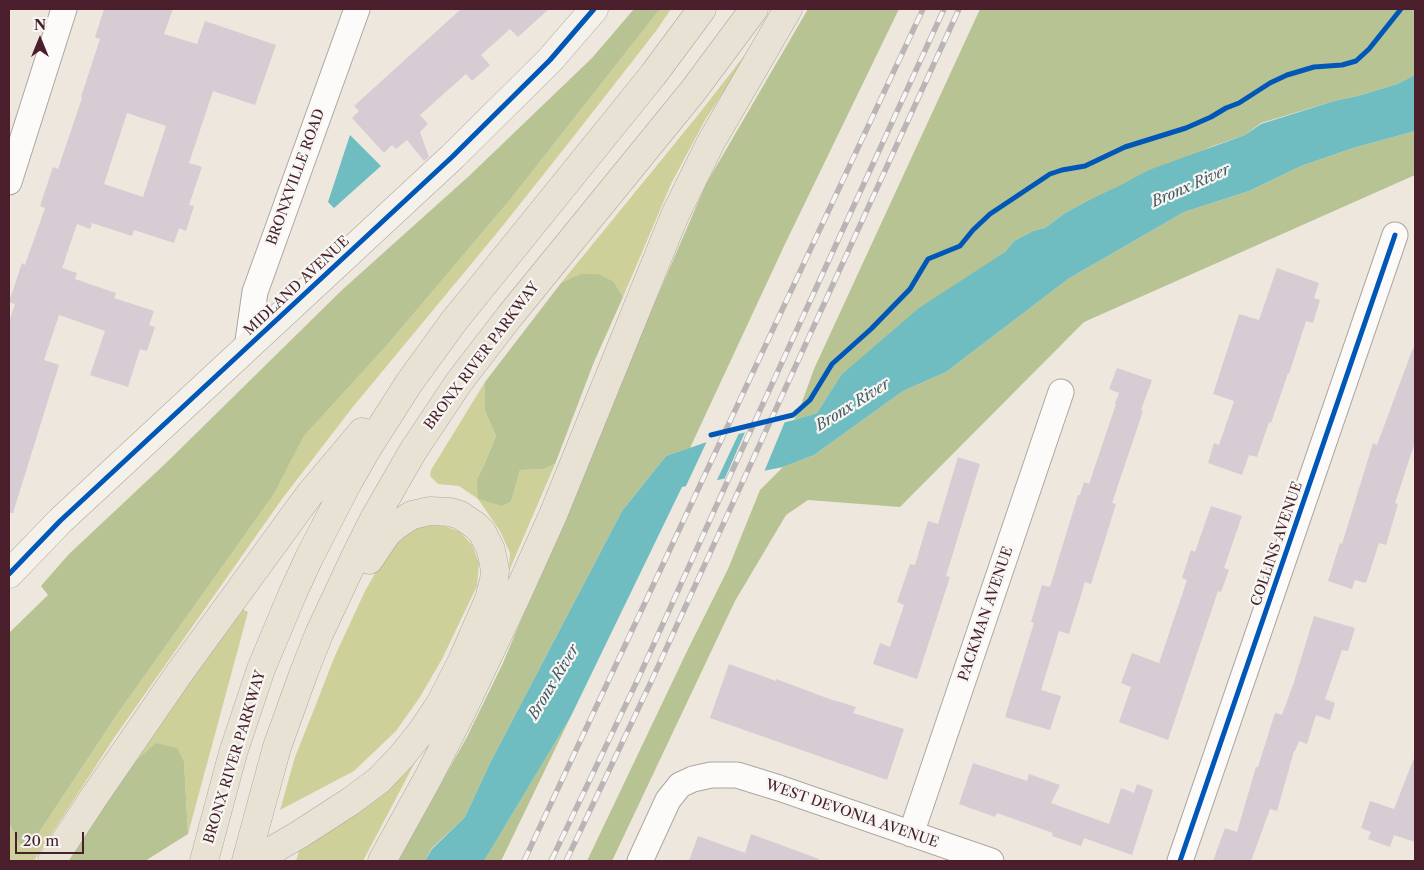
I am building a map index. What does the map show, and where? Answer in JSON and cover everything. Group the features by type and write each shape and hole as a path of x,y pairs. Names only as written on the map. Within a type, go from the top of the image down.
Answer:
{"highway":[{"name":"BRONX RIVER PARKWAY","path":"204,861 233,753 264,661 292,595 328,520 355,470 409,383 432,351 480,288 653,75 702,9"},
{"name":"BRONX RIVER PARKWAY","path":"246,861 277,747 319,634 355,557 413,451 455,389 509,317 698,84 754,9"},
{"path":"382,861 461,714 516,597 553,515 602,397 674,215 711,142 788,9"},
{"path":"52,861 152,712 309,495 432,351"},
{"path":"265,855 366,790 391,768 422,731 440,704 456,674 489,599 494,580 494,560 487,541 476,526 460,515 450,512 421,512 403,520 388,532 319,634"}],"street":[{"path":"9,182 64,9"},
{"name":"BRONXVILLE ROAD","path":"247,348 254,292 357,9"},
{"name":"MIDLAND AVENUE","path":"9,574 60,521 452,157 544,67 594,9"},
{"name":"COLLINS AVENUE","path":"1180,861 1396,235"},
{"name":"PACKMAN AVENUE","path":"911,834 1061,392"},
{"name":"WEST DEVONIA AVENUE","path":"640,861 668,800 680,785 693,778 711,775 737,775 779,788 911,834 936,853 991,861"}],"green space":[{"path":"634,9 660,9 509,201 388,344 304,436 274,494 118,713 38,834 20,845 9,823 9,633 48,595 41,586 69,554 166,463 342,290 469,176 592,58"},
{"path":"660,9 671,9 656,31 501,228 352,408 282,499 114,738 34,861 10,861 9,823 20,845 38,834 118,713 274,494 304,436 388,344 509,201"},
{"path":"808,9 899,9 785,244 690,448 666,456 622,511 490,763 465,817 432,848 425,861 397,861 467,737 503,663 706,184"},
{"path":"980,9 1415,9 1415,75 1397,84 1261,123 1245,135 1213,146 1089,200 1065,213 1045,228 1033,231 1014,241 1005,252 841,375 817,413 794,420 814,369"},
{"path":"765,29 705,120 671,184 623,297 614,282 561,283 698,115"},
{"path":"1415,131 1415,175 1084,322 900,507 808,500 786,515 735,601 612,861 587,861 728,569 760,490 783,467 814,455 903,391 946,372 1068,279 1184,212 1249,191 1301,166 1353,148"},
{"path":"581,274 598,274 614,282 623,297 594,362 555,464 544,469 520,470 511,502 502,506 478,499 477,479 496,436 485,411 485,382 561,283"},
{"path":"485,382 485,411 496,436 477,479 502,506 511,502 520,470 544,469 555,464 509,571 510,553 500,531 478,499 459,486 438,484 430,476 431,470"},
{"path":"425,524 445,526 460,532 472,545 479,563 477,586 442,659 420,697 396,731 354,771 280,810 295,757 334,658 365,591 391,546 405,533"},
{"path":"240,608 248,612 188,834 184,762 130,766"},
{"path":"571,716 501,861 484,861"},
{"path":"156,743 177,748 184,762 188,834 145,861 65,861 130,766"},
{"path":"422,749 363,861 296,861 301,844"}],"water":[{"name":"Bronx River","path":"1415,75 1415,131 1353,148 1301,166 1249,191 1184,212 1068,279 946,372 903,391 814,455 783,467 682,487 571,716 484,861 425,861 432,849 465,817 490,763 622,511 666,456 707,442 817,413 841,375 919,308 1005,252 1014,241 1033,231 1045,228 1065,213 1089,200 1149,170 1245,135 1261,124 1397,84"},
{"path":"350,135 381,166 334,208 328,202"}],"pier":[{"path":"786,419 764,472 724,480 746,430"},
{"path":"740,431 716,482 685,488 708,439"}],"building":[{"path":"104,9 173,9 164,34 197,44 205,21 276,45 255,105 213,91 189,163 202,167 189,205 194,206 186,231 179,228 174,243 134,230 132,236 92,223 90,229 77,224 62,268 77,273 75,279 116,293 114,298 154,311 149,325 155,327 147,351 140,349 128,387 90,375 105,331 59,315 44,360 59,365 13,513 9,513 9,322 15,304 9,302 22,263 25,265 45,208 40,206 53,167 58,169 82,98 100,39 95,37","holes":["127,113 166,126 143,197 104,184"]},
{"path":"461,9 549,9 518,37 510,29 481,55 490,65 472,81 466,74 420,115 428,124 420,132 429,157 424,161 407,140 396,149 392,145 384,153 352,118 359,111 354,106"},
{"path":"1277,268 1319,283 1314,298 1320,300 1313,323 1306,321 1289,374 1257,457 1249,455 1242,475 1208,463 1214,443 1219,445 1234,401 1213,394 1239,314 1259,320"},
{"path":"1413,348 1415,349 1415,442 1395,503 1398,504 1386,545 1379,543 1366,583 1355,580 1352,589 1328,581 1340,543 1342,544 1373,443 1377,445"},
{"path":"1117,368 1152,380 1112,503 1116,504 1091,584 1085,582 1069,634 1059,631 1041,690 1061,696 1050,730 1005,717 1034,623 1031,622 1042,585 1050,587 1078,495 1080,495 1084,482 1089,484 1116,404 1119,393 1109,389"},
{"path":"958,457 980,464 946,576 950,577 917,679 873,664 880,643 890,647 904,605 897,602 910,564 915,565 928,521 938,524"},
{"path":"1211,506 1242,516 1224,568 1229,570 1221,592 1218,591 1168,740 1119,722 1131,687 1121,683 1132,653 1159,663 1187,580 1182,578 1191,550 1195,552"},
{"path":"1314,616 1355,628 1348,651 1342,650 1325,699 1335,703 1330,720 1316,715 1307,744 1299,741 1294,751 1277,811 1270,809 1251,861 1213,861 1225,828 1237,832 1256,767 1258,767 1275,713 1282,715"},
{"path":"729,664 856,707 853,713 904,729 887,780 710,718"},
{"path":"1414,758 1415,842 1394,835 1390,847 1368,839 1371,832 1361,828 1370,801 1394,809"},
{"path":"973,763 1027,781 1029,774 1060,785 1051,803 1109,824 1121,788 1134,793 1137,784 1153,790 1132,855 1084,838 1081,846 1052,836 1053,833 997,813 995,817 959,804"},
{"path":"751,834 819,859 819,861 689,861 698,836 745,853"}],"railway":[{"path":"524,861 923,9"},
{"path":"551,861 638,679 944,9"},
{"path":"566,861 650,684 959,9"}],"cycle path":[{"path":"9,574 60,521 452,157 550,60 594,9"},
{"path":"711,435 793,415 810,400 832,364 871,329 910,289 928,259 960,246 990,214 1050,174 1085,166 1125,147 1186,128 1239,103 1270,83 1287,75 1314,67 1342,65 1356,61 1369,49 1401,9"},
{"path":"1180,861 1395,235"}]}
